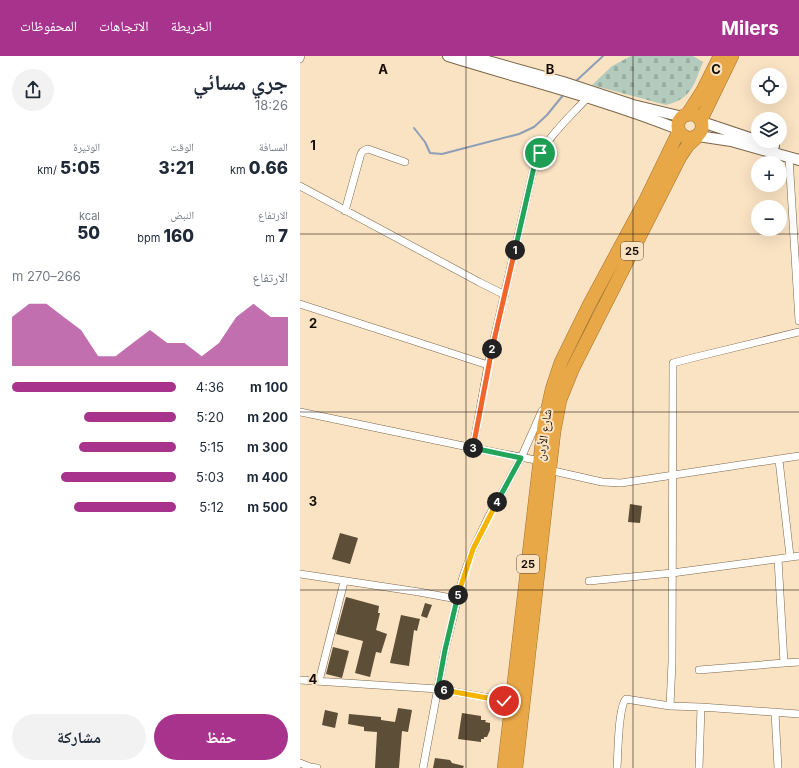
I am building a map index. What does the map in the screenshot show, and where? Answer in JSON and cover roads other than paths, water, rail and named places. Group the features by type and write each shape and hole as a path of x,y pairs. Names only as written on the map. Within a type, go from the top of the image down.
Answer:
{"highway":[{"name":"25","path":"679,130 679,122 685,116 724,60"},
{"name":"25","path":"697,137 703,128 702,121 724,60"},
{"path":"685,116 696,116 702,121"},
{"path":"679,130 684,137 688,139 697,137"},
{"name":"شارع الأردن","path":"504,768 545,465 554,432 567,365 589,305 646,198 679,130"},
{"name":"شارع الأردن","path":"516,768 545,465 544,425 552,389 567,365 680,157 688,145 697,137"}],"main road":[{"path":"448,56 633,105 685,116"},
{"path":"470,56 560,85"},
{"path":"588,93 679,130"},
{"path":"702,121 796,157"},
{"path":"697,137 731,142 796,157"}],"street":[{"path":"473,448 488,365 534,167 540,153 555,132 588,93"},
{"path":"345,211 360,157 364,150 368,149 405,162"},
{"path":"796,157 799,321"},
{"path":"300,186 505,295"},
{"path":"300,304 488,365"},
{"path":"670,706 672,662 672,475 674,362 799,332"},
{"path":"423,768 445,650 463,577 473,549 489,516 521,458 552,389"},
{"path":"300,412 521,458 602,482 621,483 799,456"},
{"path":"779,460 790,556"},
{"path":"589,581 799,556"},
{"path":"778,559 784,663"},
{"path":"300,574 457,599"},
{"path":"318,681 344,582"},
{"path":"699,670 799,662"},
{"path":"300,680 438,688 513,702"},
{"path":"617,768 621,715 624,700 627,699 670,706 799,714"},
{"path":"699,768 701,707"},
{"path":"775,712 778,768"},
{"path":"300,763 312,768"}],"waterway":[{"path":"575,82 603,56"},
{"path":"414,128 425,142 430,153 442,154 519,134 534,127 547,115 564,94"}]}
